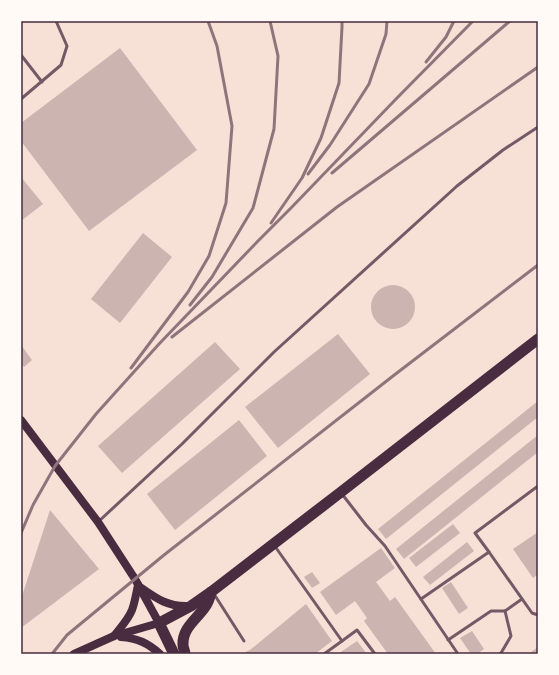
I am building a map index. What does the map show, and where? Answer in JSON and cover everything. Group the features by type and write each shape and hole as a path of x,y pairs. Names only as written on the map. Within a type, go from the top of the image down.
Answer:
{"highway":[{"path":"174,654 159,623 192,606 538,339"},
{"path":"185,654 183,645 188,627 205,607 211,591"}],"main road":[{"path":"21,420 98,522 138,585 159,623 114,636 74,654"},
{"path":"138,585 155,598 162,601 180,606 192,606"},
{"path":"114,636 128,618 132,610 138,585"},
{"path":"114,636 129,637 140,640 160,654"}],"lane":[{"path":"21,99 61,65 67,46 56,21"},
{"path":"21,55 42,82"},
{"path":"98,522 182,444 274,352 457,186 503,150 538,127"},
{"path":"538,486 475,533 532,613 538,615"},
{"path":"341,492 366,525 385,546 458,654"},
{"path":"273,544 342,640"},
{"path":"421,599 489,552"},
{"path":"211,591 244,641"},
{"path":"448,640 491,611 505,611 522,599"},
{"path":"500,654 511,636 505,611"},
{"path":"324,654 357,630 375,654"}],"building":[{"path":"120,48 197,150 89,231 21,141 21,123"},
{"path":"21,177 43,204 21,221"},
{"path":"143,233 172,257 120,323 91,299"},
{"path":"389,285 397,285 409,291 415,303 415,311 409,323 397,329 389,329 377,323 371,311 371,303 377,291"},
{"path":"338,334 370,374 278,448 245,407"},
{"path":"215,342 240,369 122,473 98,446"},
{"path":"21,345 32,360 24,367 21,363"},
{"path":"538,401 538,417 386,539 378,529"},
{"path":"239,420 267,456 175,530 147,494"},
{"path":"538,435 538,452 404,559 396,549"},
{"path":"50,510 99,569 21,628 21,599"},
{"path":"453,524 460,533 416,567 409,558"},
{"path":"538,532 538,574 533,578 513,549"},
{"path":"467,542 474,551 430,585 423,577"},
{"path":"381,548 395,568 376,582 390,601 395,597 436,654 388,654 364,621 367,618 355,601 336,615 320,592"},
{"path":"312,572 320,583 312,588 304,577"},
{"path":"451,582 468,608 459,614 442,588"},
{"path":"306,604 332,641 315,654 241,654 250,650"},
{"path":"472,631 484,649 477,654 471,654 460,638"},
{"path":"357,641 367,654 338,654"},
{"path":"538,647 538,654 532,654 531,652"}],"railway":[{"path":"131,368 188,292 209,256 226,203 232,126 217,46 208,21"},
{"path":"190,305 212,277 253,208 274,129 278,56 270,21"},
{"path":"271,223 302,178 321,138 339,83 342,21"},
{"path":"308,174 330,145 369,84 386,34 387,21"},
{"path":"426,62 446,37 454,21"},
{"path":"21,533 33,505 55,466 96,414 159,344 473,21"},
{"path":"332,173 510,21"},
{"path":"172,337 337,207 538,67"},
{"path":"52,654 67,635 164,555 538,265"}]}
